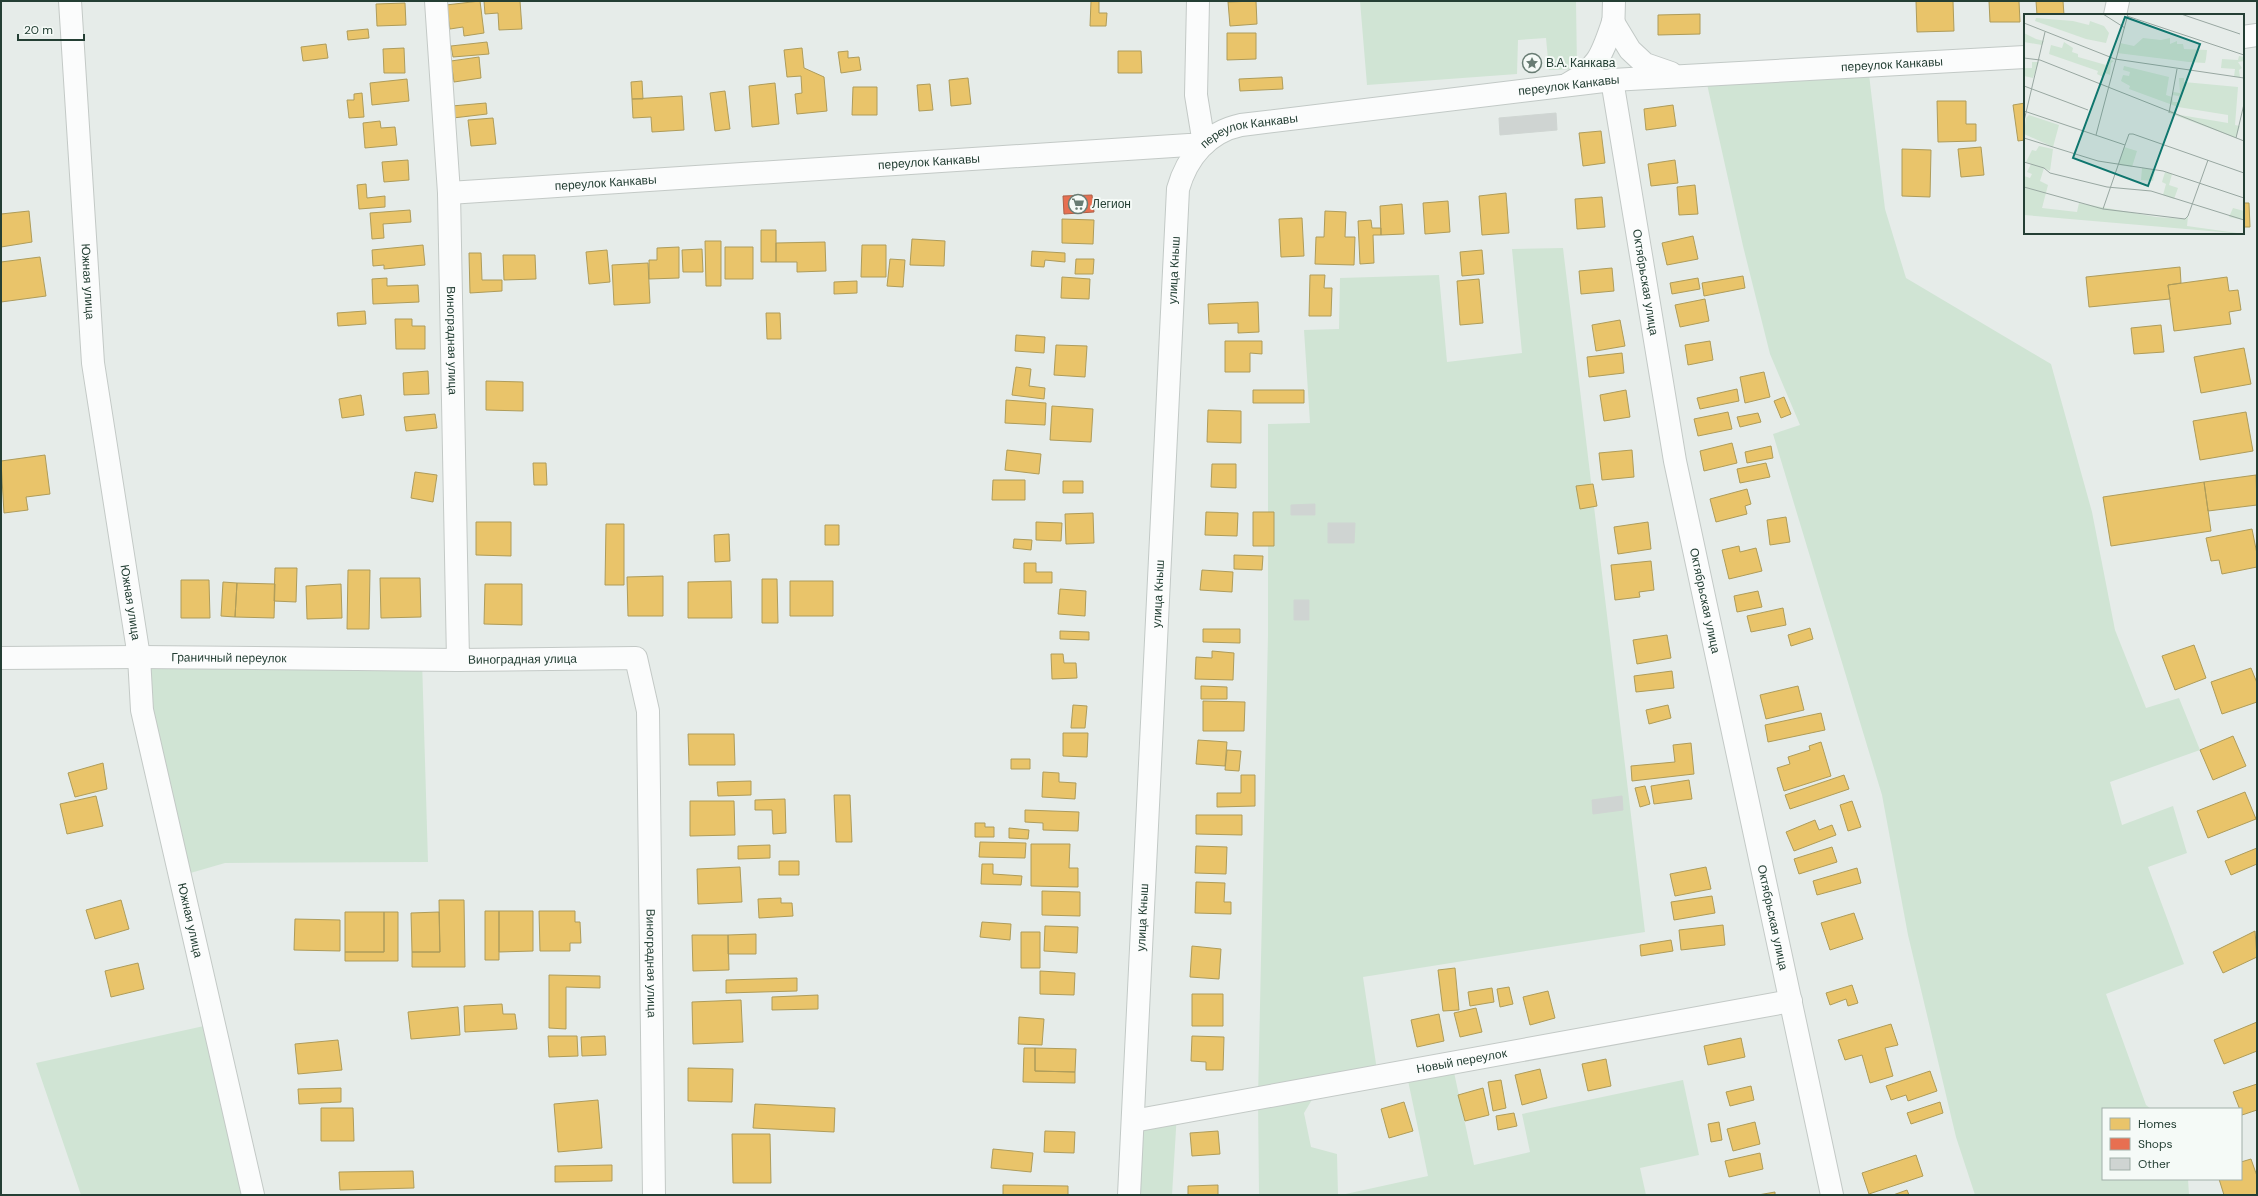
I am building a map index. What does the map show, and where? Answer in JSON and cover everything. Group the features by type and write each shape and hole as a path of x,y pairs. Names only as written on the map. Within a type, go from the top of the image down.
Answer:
{"street":[{"name":"Южная улица","path":"70,1 93,363 139,657 142,710 252,1195"},
{"name":"Виноградная улица","path":"436,1 449,193 458,660 636,658 648,711 654,1195"},
{"path":"1198,1 1196,94 1204,144"},
{"path":"2115,14 2118,1"},
{"path":"1614,12 1630,50 1645,64 1682,76"},
{"path":"1562,87 1591,70 1605,47 1614,12"},
{"name":"Октябрьская улица","path":"1614,12 1612,80 1675,461 1832,1195"},
{"path":"2244,37 2257,35"},
{"name":"переулок Канкавы","path":"449,193 1204,144 1222,131 1241,125 1612,80 2024,57"},
{"name":"улица Кныш","path":"1129,1195 1178,189 1188,162 1204,144"},
{"name":"Граничный переулок","path":"1,658 139,657 458,660"},
{"name":"Новый переулок","path":"1133,1122 1791,1001"}],"green space":[{"path":"1360,1 1576,1 1577,69 1549,70 1546,38 1518,40 1517,74 1367,85"},
{"path":"1868,66 1885,209 1906,278 2051,364 2092,512 2115,630 2146,708 2179,698 2200,750 2110,782 2122,825 2173,806 2187,853 2148,867 2184,964 2106,994 2146,1105 2150,1108 2102,1108 2102,1180 2188,1180 2189,1195 1975,1195 1956,1137 1908,935 1882,795 1773,434 1800,425 1770,354 1743,246 1705,75"},
{"path":"1563,248 1645,932 1363,977 1378,1077 1319,1088 1304,1113 1311,1147 1337,1154 1338,1195 1259,1195 1258,1099 1268,635 1268,424 1310,423 1304,330 1339,329 1340,278 1439,275 1447,362 1522,353 1512,249"},
{"path":"139,657 422,660 428,862 225,863 180,876"},
{"path":"213,1024 253,1195 81,1195 36,1063"},
{"path":"1452,1063 1474,1165 1530,1152 1522,1114 1683,1080 1699,1155 1640,1168 1646,1195 1341,1195 1428,1176 1406,1071"},
{"path":"1177,1113 1172,1195 1129,1195 1133,1121"}],"building: Homes":[{"path":"480,1 484,33 464,36 463,27 450,29 446,5"},
{"path":"484,1 520,1 522,29 499,30 498,13 485,14"},
{"path":"1091,1 1099,1 1099,13 1107,13 1106,26 1090,26"},
{"path":"1256,1 1257,24 1230,26 1228,2"},
{"path":"1916,1 1953,1 1954,31 1917,32"},
{"path":"1989,1 2019,1 2020,22 1990,22"},
{"path":"2036,1 2063,1 2064,14 2037,14"},
{"path":"405,3 406,25 377,26 376,4"},
{"path":"1700,14 1700,34 1658,35 1658,15"},
{"path":"368,29 369,38 348,40 347,31"},
{"path":"1227,33 1256,33 1256,59 1227,60"},
{"path":"487,42 489,54 453,57 451,46"},
{"path":"326,44 328,58 303,61 301,47"},
{"path":"404,48 405,73 384,73 383,49"},
{"path":"802,48 804,68 824,77 827,111 797,114 795,94 802,93 801,76 787,77 784,50"},
{"path":"848,51 848,58 859,57 861,70 841,73 838,52"},
{"path":"1118,51 1141,51 1142,73 1118,73"},
{"path":"479,57 481,78 454,82 451,61"},
{"path":"1282,77 1283,89 1240,91 1239,79"},
{"path":"968,78 971,104 951,106 949,80"},
{"path":"407,79 409,101 372,105 370,83"},
{"path":"642,81 643,99 632,99 631,82"},
{"path":"775,83 779,124 752,127 749,86"},
{"path":"930,84 933,110 919,111 917,85"},
{"path":"853,87 877,87 877,115 852,115"},
{"path":"725,91 730,129 715,131 710,93"},
{"path":"362,93 364,117 349,118 347,100 354,100 354,94"},
{"path":"682,96 684,130 652,132 651,117 633,118 632,99"},
{"path":"1937,101 1966,101 1966,124 1976,124 1976,141 1938,142"},
{"path":"486,103 487,114 453,118 452,106"},
{"path":"2024,103 2024,140 2018,141 2013,105"},
{"path":"1673,105 1676,126 1646,130 1644,109"},
{"path":"493,118 496,144 471,146 468,120"},
{"path":"380,121 381,128 395,127 397,145 365,148 363,123"},
{"path":"1601,131 1605,163 1583,166 1579,133"},
{"path":"1981,147 1984,175 1961,177 1958,149"},
{"path":"1902,149 1931,150 1930,197 1902,196"},
{"path":"408,160 409,180 384,182 382,162"},
{"path":"1675,160 1678,183 1651,186 1648,164"},
{"path":"366,184 367,198 385,196 385,207 359,209 357,185"},
{"path":"1695,185 1698,214 1679,215 1677,187"},
{"path":"1506,193 1509,233 1482,235 1479,196"},
{"path":"1602,197 1605,227 1577,229 1575,199"},
{"path":"1448,201 1450,232 1425,234 1423,203"},
{"path":"2244,203 2249,203 2250,227 2244,227"},
{"path":"1402,204 1404,234 1381,235 1380,206"},
{"path":"410,210 411,222 383,224 384,238 372,239 370,213"},
{"path":"29,211 32,242 1,247 1,214"},
{"path":"1325,211 1346,212 1345,237 1355,237 1354,265 1315,264 1316,237 1324,237"},
{"path":"1302,218 1304,256 1281,257 1279,219"},
{"path":"1062,219 1094,220 1093,244 1062,243"},
{"path":"1371,220 1372,228 1381,228 1381,235 1373,235 1374,263 1360,264 1358,221"},
{"path":"761,230 776,230 776,262 761,262"},
{"path":"1693,236 1698,259 1667,265 1662,243"},
{"path":"912,239 945,241 944,266 910,265"},
{"path":"705,241 721,241 721,286 706,286"},
{"path":"825,242 826,271 797,272 797,262 776,262 776,243"},
{"path":"423,245 425,265 384,269 384,265 373,266 372,250"},
{"path":"862,245 886,245 886,277 861,277"},
{"path":"679,247 679,278 649,279 649,260 657,260 657,248"},
{"path":"725,247 753,247 753,279 725,279"},
{"path":"702,249 703,272 683,272 682,250"},
{"path":"607,250 610,282 589,284 586,252"},
{"path":"1482,250 1484,274 1462,276 1460,252"},
{"path":"1032,251 1065,253 1065,262 1045,260 1044,267 1031,266"},
{"path":"469,253 481,253 482,280 502,280 502,291 470,293"},
{"path":"503,255 535,255 536,279 504,280"},
{"path":"40,257 46,296 1,302 1,262"},
{"path":"890,259 905,260 903,287 887,286"},
{"path":"1076,259 1094,259 1093,274 1075,274"},
{"path":"648,263 650,303 614,305 612,265"},
{"path":"2180,267 2181,283 2168,285 2170,299 2089,307 2086,277"},
{"path":"1612,268 1614,291 1581,294 1579,271"},
{"path":"1310,275 1325,275 1324,288 1332,288 1331,316 1309,316"},
{"path":"1743,276 1745,288 1704,296 1702,283"},
{"path":"1062,277 1090,279 1089,299 1061,298"},
{"path":"2227,277 2229,291 2238,290 2241,310 2229,312 2231,324 2174,331 2168,285"},
{"path":"387,278 387,286 418,285 419,302 373,304 372,279"},
{"path":"1698,278 1700,289 1672,294 1670,283"},
{"path":"1479,279 1483,323 1460,325 1457,281"},
{"path":"857,281 857,293 834,294 834,282"},
{"path":"1705,299 1709,321 1680,327 1675,305"},
{"path":"1258,302 1259,332 1238,333 1238,323 1209,324 1208,304"},
{"path":"365,311 366,324 338,326 337,313"},
{"path":"766,313 780,313 781,339 767,339"},
{"path":"395,319 412,319 412,326 425,326 425,349 396,349"},
{"path":"1620,320 1625,346 1596,351 1592,325"},
{"path":"2161,325 2164,352 2134,354 2131,328"},
{"path":"1016,335 1045,337 1044,353 1015,351"},
{"path":"1225,341 1262,341 1262,354 1250,353 1250,372 1225,372"},
{"path":"1710,341 1713,360 1688,365 1685,345"},
{"path":"1056,345 1087,346 1085,377 1054,375"},
{"path":"2244,348 2251,384 2201,393 2194,357"},
{"path":"1622,353 1624,373 1589,377 1587,357"},
{"path":"1016,367 1031,369 1029,386 1045,388 1044,399 1012,395"},
{"path":"428,371 429,394 404,395 403,373"},
{"path":"1764,372 1770,397 1745,403 1740,377"},
{"path":"486,381 523,382 523,411 486,410"},
{"path":"1737,389 1739,401 1700,409 1697,398"},
{"path":"1253,390 1304,390 1304,403 1253,403"},
{"path":"1626,390 1630,417 1604,421 1600,395"},
{"path":"361,395 364,415 342,418 339,399"},
{"path":"1784,397 1791,414 1781,418 1774,401"},
{"path":"1006,400 1046,403 1045,425 1005,423"},
{"path":"1052,406 1093,409 1091,442 1050,440"},
{"path":"1208,410 1241,411 1241,443 1207,442"},
{"path":"1728,412 1732,429 1698,436 1694,419"},
{"path":"2246,412 2253,451 2200,460 2193,421"},
{"path":"1758,413 1761,422 1740,427 1737,417"},
{"path":"435,414 437,428 406,431 404,417"},
{"path":"1732,443 1737,463 1704,471 1700,451"},
{"path":"1771,446 1773,458 1747,463 1745,452"},
{"path":"1007,450 1041,454 1039,474 1005,470"},
{"path":"1632,450 1634,477 1602,480 1599,453"},
{"path":"45,455 50,494 26,497 28,510 4,513 1,461"},
{"path":"533,463 546,463 547,485 534,485"},
{"path":"1766,463 1770,477 1740,483 1737,469"},
{"path":"1212,464 1236,464 1236,488 1211,487"},
{"path":"415,472 437,475 433,502 411,498"},
{"path":"2256,475 2257,505 2208,511 2204,482"},
{"path":"993,480 1025,480 1025,500 992,500"},
{"path":"1063,481 1083,481 1083,493 1063,493"},
{"path":"2204,482 2211,531 2111,546 2103,497"},
{"path":"1593,484 1597,506 1580,509 1576,486"},
{"path":"1747,489 1751,504 1745,506 1747,514 1716,522 1710,499"},
{"path":"1206,512 1238,513 1237,536 1205,535"},
{"path":"1253,512 1274,512 1274,546 1253,546"},
{"path":"1093,513 1094,543 1066,544 1065,514"},
{"path":"1786,517 1790,542 1770,545 1767,520"},
{"path":"476,522 511,522 511,556 476,555"},
{"path":"1036,522 1062,523 1061,541 1036,540"},
{"path":"1648,522 1651,549 1618,554 1614,527"},
{"path":"606,524 624,524 624,585 605,585"},
{"path":"825,525 839,525 839,545 825,545"},
{"path":"2252,529 2257,554 2257,567 2222,574 2219,560 2211,561 2206,538"},
{"path":"729,534 730,561 715,562 714,535"},
{"path":"1014,539 1032,540 1031,550 1013,548"},
{"path":"1739,546 1740,552 1756,548 1762,571 1729,579 1722,550"},
{"path":"1234,555 1263,556 1262,570 1234,569"},
{"path":"1651,561 1654,590 1639,592 1640,597 1615,600 1611,565"},
{"path":"1024,563 1036,563 1036,572 1052,572 1052,583 1024,583"},
{"path":"275,568 297,568 296,602 274,601"},
{"path":"348,570 370,570 369,629 347,629"},
{"path":"1202,570 1233,572 1232,592 1200,590"},
{"path":"663,576 663,616 628,616 627,577"},
{"path":"380,578 420,578 421,617 381,618"},
{"path":"762,579 777,579 778,623 762,623"},
{"path":"181,580 209,580 210,618 181,618"},
{"path":"731,581 732,618 688,618 688,582"},
{"path":"790,581 833,581 833,616 790,616"},
{"path":"223,582 237,583 235,617 221,616"},
{"path":"237,583 275,584 274,618 235,617"},
{"path":"341,584 342,618 307,619 306,586"},
{"path":"485,584 522,584 522,625 484,624"},
{"path":"1060,589 1086,591 1085,616 1058,614"},
{"path":"1758,591 1762,607 1737,612 1734,596"},
{"path":"1783,608 1786,625 1751,632 1747,616"},
{"path":"1810,628 1813,639 1791,646 1788,635"},
{"path":"1203,629 1240,629 1240,643 1203,642"},
{"path":"1060,631 1089,632 1089,640 1060,639"},
{"path":"1667,635 1671,658 1637,664 1633,640"},
{"path":"2194,645 2206,678 2175,690 2162,656"},
{"path":"1212,651 1234,653 1233,680 1195,679 1196,657 1212,658"},
{"path":"1051,654 1063,654 1064,663 1076,663 1077,678 1052,679"},
{"path":"2251,668 2257,683 2257,702 2222,714 2211,682"},
{"path":"1672,671 1674,688 1636,692 1634,676"},
{"path":"1201,686 1227,687 1227,699 1201,699"},
{"path":"1798,686 1804,710 1766,719 1760,695"},
{"path":"1203,701 1245,702 1244,731 1203,731"},
{"path":"1073,705 1087,706 1085,728 1071,728"},
{"path":"1668,705 1671,718 1649,724 1646,710"},
{"path":"1821,713 1825,730 1768,742 1765,725"},
{"path":"1063,733 1088,733 1087,757 1063,756"},
{"path":"688,734 734,734 735,765 689,765"},
{"path":"2233,736 2246,766 2213,780 2200,750"},
{"path":"1198,740 1227,742 1225,766 1196,764"},
{"path":"1821,742 1831,776 1784,791 1777,768 1790,764 1788,757 1810,750 1809,746"},
{"path":"1691,743 1694,774 1632,781 1631,766 1675,762 1673,745"},
{"path":"1227,750 1241,751 1239,771 1225,770"},
{"path":"1011,759 1030,759 1030,769 1011,769"},
{"path":"103,763 107,789 75,797 68,773"},
{"path":"1043,772 1059,773 1059,782 1076,783 1075,799 1042,797"},
{"path":"1241,775 1255,775 1255,806 1217,807 1217,793 1241,793"},
{"path":"1844,775 1849,789 1790,809 1785,795"},
{"path":"1689,780 1692,799 1654,804 1651,786"},
{"path":"751,781 751,795 718,796 717,782"},
{"path":"1645,786 1650,804 1640,807 1635,788"},
{"path":"2245,792 2256,819 2208,838 2197,811"},
{"path":"834,795 850,795 852,842 836,842"},
{"path":"96,796 103,826 67,834 60,804"},
{"path":"785,799 786,833 773,834 772,810 755,810 755,800"},
{"path":"690,801 734,801 735,835 690,836"},
{"path":"1852,801 1861,827 1848,831 1840,805"},
{"path":"1025,810 1079,812 1078,831 1043,830 1043,823 1025,822"},
{"path":"1196,815 1242,815 1242,835 1196,834"},
{"path":"1815,820 1819,830 1832,825 1836,835 1794,851 1786,832"},
{"path":"975,823 985,823 985,827 994,827 994,837 975,837"},
{"path":"1009,828 1029,830 1028,839 1009,838"},
{"path":"980,842 1026,843 1025,858 979,857"},
{"path":"1031,844 1070,844 1069,868 1078,868 1078,887 1031,886"},
{"path":"770,845 770,858 738,859 738,846"},
{"path":"1196,846 1227,847 1226,874 1195,873"},
{"path":"1832,847 1837,862 1799,874 1794,859"},
{"path":"2257,848 2257,864 2231,875 2225,861"},
{"path":"779,861 799,861 799,875 779,875"},
{"path":"982,864 993,864 993,874 1022,876 1021,885 981,884"},
{"path":"740,867 742,902 698,904 697,869"},
{"path":"1706,867 1711,889 1675,896 1670,874"},
{"path":"1857,868 1861,883 1817,895 1813,881"},
{"path":"1196,882 1225,883 1224,902 1231,902 1231,914 1195,913"},
{"path":"1042,891 1080,892 1080,916 1042,915"},
{"path":"1712,896 1715,913 1674,920 1671,902"},
{"path":"781,898 781,903 792,903 793,916 759,918 758,899"},
{"path":"121,900 129,929 95,939 86,910"},
{"path":"439,900 464,900 465,967 412,967 412,952 440,952"},
{"path":"485,911 499,911 499,960 485,960"},
{"path":"499,911 533,911 533,951 499,952"},
{"path":"539,911 575,911 575,922 580,922 581,943 570,943 570,951 540,951"},
{"path":"345,912 384,912 384,952 345,952"},
{"path":"384,912 398,912 398,961 345,961 345,952 384,952"},
{"path":"439,912 440,952 412,952 411,913"},
{"path":"1854,913 1863,939 1830,950 1821,923"},
{"path":"295,919 340,920 340,951 294,950"},
{"path":"982,922 1011,924 1010,940 980,937"},
{"path":"1723,925 1725,945 1681,950 1679,930"},
{"path":"1045,926 1078,927 1077,953 1044,951"},
{"path":"2255,931 2257,957 2223,973 2213,952"},
{"path":"1021,932 1040,932 1040,968 1021,968"},
{"path":"756,934 756,954 728,954 728,935"},
{"path":"692,935 728,935 729,970 693,971"},
{"path":"1671,940 1673,951 1641,956 1640,945"},
{"path":"1192,946 1221,949 1219,979 1190,977"},
{"path":"138,963 144,989 111,997 105,971"},
{"path":"1455,968 1459,1010 1443,1011 1438,970"},
{"path":"1040,971 1075,973 1074,995 1040,994"},
{"path":"549,975 600,976 600,988 566,987 566,1029 549,1028"},
{"path":"797,978 797,991 726,993 726,980"},
{"path":"1852,985 1858,1003 1848,1006 1846,999 1830,1005 1826,993"},
{"path":"1509,987 1513,1004 1500,1007 1497,989"},
{"path":"1492,988 1494,1002 1470,1006 1468,992"},
{"path":"1548,991 1555,1018 1530,1025 1523,997"},
{"path":"1192,994 1223,994 1223,1026 1192,1026"},
{"path":"818,995 818,1009 772,1010 772,997"},
{"path":"741,1000 743,1042 693,1044 692,1002"},
{"path":"502,1004 503,1014 515,1014 517,1029 465,1032 464,1006"},
{"path":"458,1007 460,1035 411,1039 408,1012"},
{"path":"1476,1008 1482,1032 1460,1037 1454,1013"},
{"path":"1439,1014 1444,1041 1417,1047 1411,1020"},
{"path":"1019,1017 1044,1019 1042,1045 1018,1044"},
{"path":"2257,1022 2257,1051 2224,1064 2214,1040"},
{"path":"1891,1024 1898,1045 1885,1048 1893,1076 1870,1083 1862,1055 1845,1060 1838,1040"},
{"path":"548,1036 577,1036 578,1056 549,1057"},
{"path":"605,1036 606,1055 582,1056 581,1037"},
{"path":"1192,1036 1224,1037 1223,1070 1206,1070 1206,1062 1191,1061"},
{"path":"1741,1038 1745,1057 1708,1065 1704,1046"},
{"path":"338,1040 342,1070 298,1074 295,1044"},
{"path":"1024,1048 1035,1048 1035,1071 1075,1072 1075,1083 1023,1082"},
{"path":"1035,1048 1076,1049 1075,1072 1035,1071"},
{"path":"1606,1059 1611,1086 1588,1091 1582,1064"},
{"path":"688,1068 733,1069 732,1102 688,1101"},
{"path":"1540,1069 1547,1098 1522,1105 1515,1075"},
{"path":"1930,1071 1937,1091 1908,1101 1906,1095 1891,1100 1886,1086"},
{"path":"1501,1080 1506,1108 1493,1111 1488,1082"},
{"path":"2257,1084 2257,1110 2242,1115 2242,1108 2239,1108 2233,1092"},
{"path":"1751,1086 1754,1100 1730,1106 1726,1092"},
{"path":"341,1088 341,1102 299,1104 298,1089"},
{"path":"1483,1088 1489,1115 1465,1121 1458,1095"},
{"path":"598,1100 602,1148 558,1152 554,1104"},
{"path":"1404,1102 1413,1131 1389,1138 1381,1109"},
{"path":"1940,1102 1943,1113 1911,1124 1907,1113"},
{"path":"755,1104 835,1108 834,1132 753,1128"},
{"path":"321,1108 353,1108 354,1141 321,1141"},
{"path":"1514,1113 1517,1126 1498,1130 1496,1116"},
{"path":"1719,1122 1722,1140 1711,1142 1708,1124"},
{"path":"1755,1122 1760,1144 1733,1151 1727,1129"},
{"path":"1045,1131 1075,1132 1074,1153 1044,1152"},
{"path":"1218,1131 1220,1154 1192,1156 1190,1133"},
{"path":"732,1134 770,1134 771,1183 733,1183"},
{"path":"993,1149 1033,1153 1031,1172 991,1168"},
{"path":"1760,1153 1763,1169 1729,1177 1725,1161"},
{"path":"1916,1155 1923,1176 1869,1194 1862,1173"},
{"path":"2251,1159 2257,1176 2257,1195 2224,1195 2219,1180 2242,1180 2242,1162"},
{"path":"612,1165 612,1181 555,1182 555,1166"},
{"path":"413,1171 414,1188 340,1190 339,1172"},
{"path":"1003,1185 1068,1186 1068,1195 1003,1195"},
{"path":"1218,1185 1218,1195 1188,1195 1188,1186"},
{"path":"1907,1190 1909,1195 1893,1195"},
{"path":"1775,1192 1775,1195 1758,1195"}],"building: Shops":[{"name":"Легион","path":"1092,195 1094,212 1064,214 1063,196"}],"building: Other":[{"path":"1556,113 1557,130 1500,135 1499,118"},
{"path":"1315,504 1315,515 1291,515 1291,505"},
{"path":"1328,523 1355,523 1354,543 1328,543"},
{"path":"1294,600 1309,600 1309,620 1294,620"},
{"path":"1622,796 1623,810 1593,814 1592,800"}],"place":[{"name":"В.А. Канкава","path":"1532,63"},
{"name":"Легион","path":"1078,204"}]}
